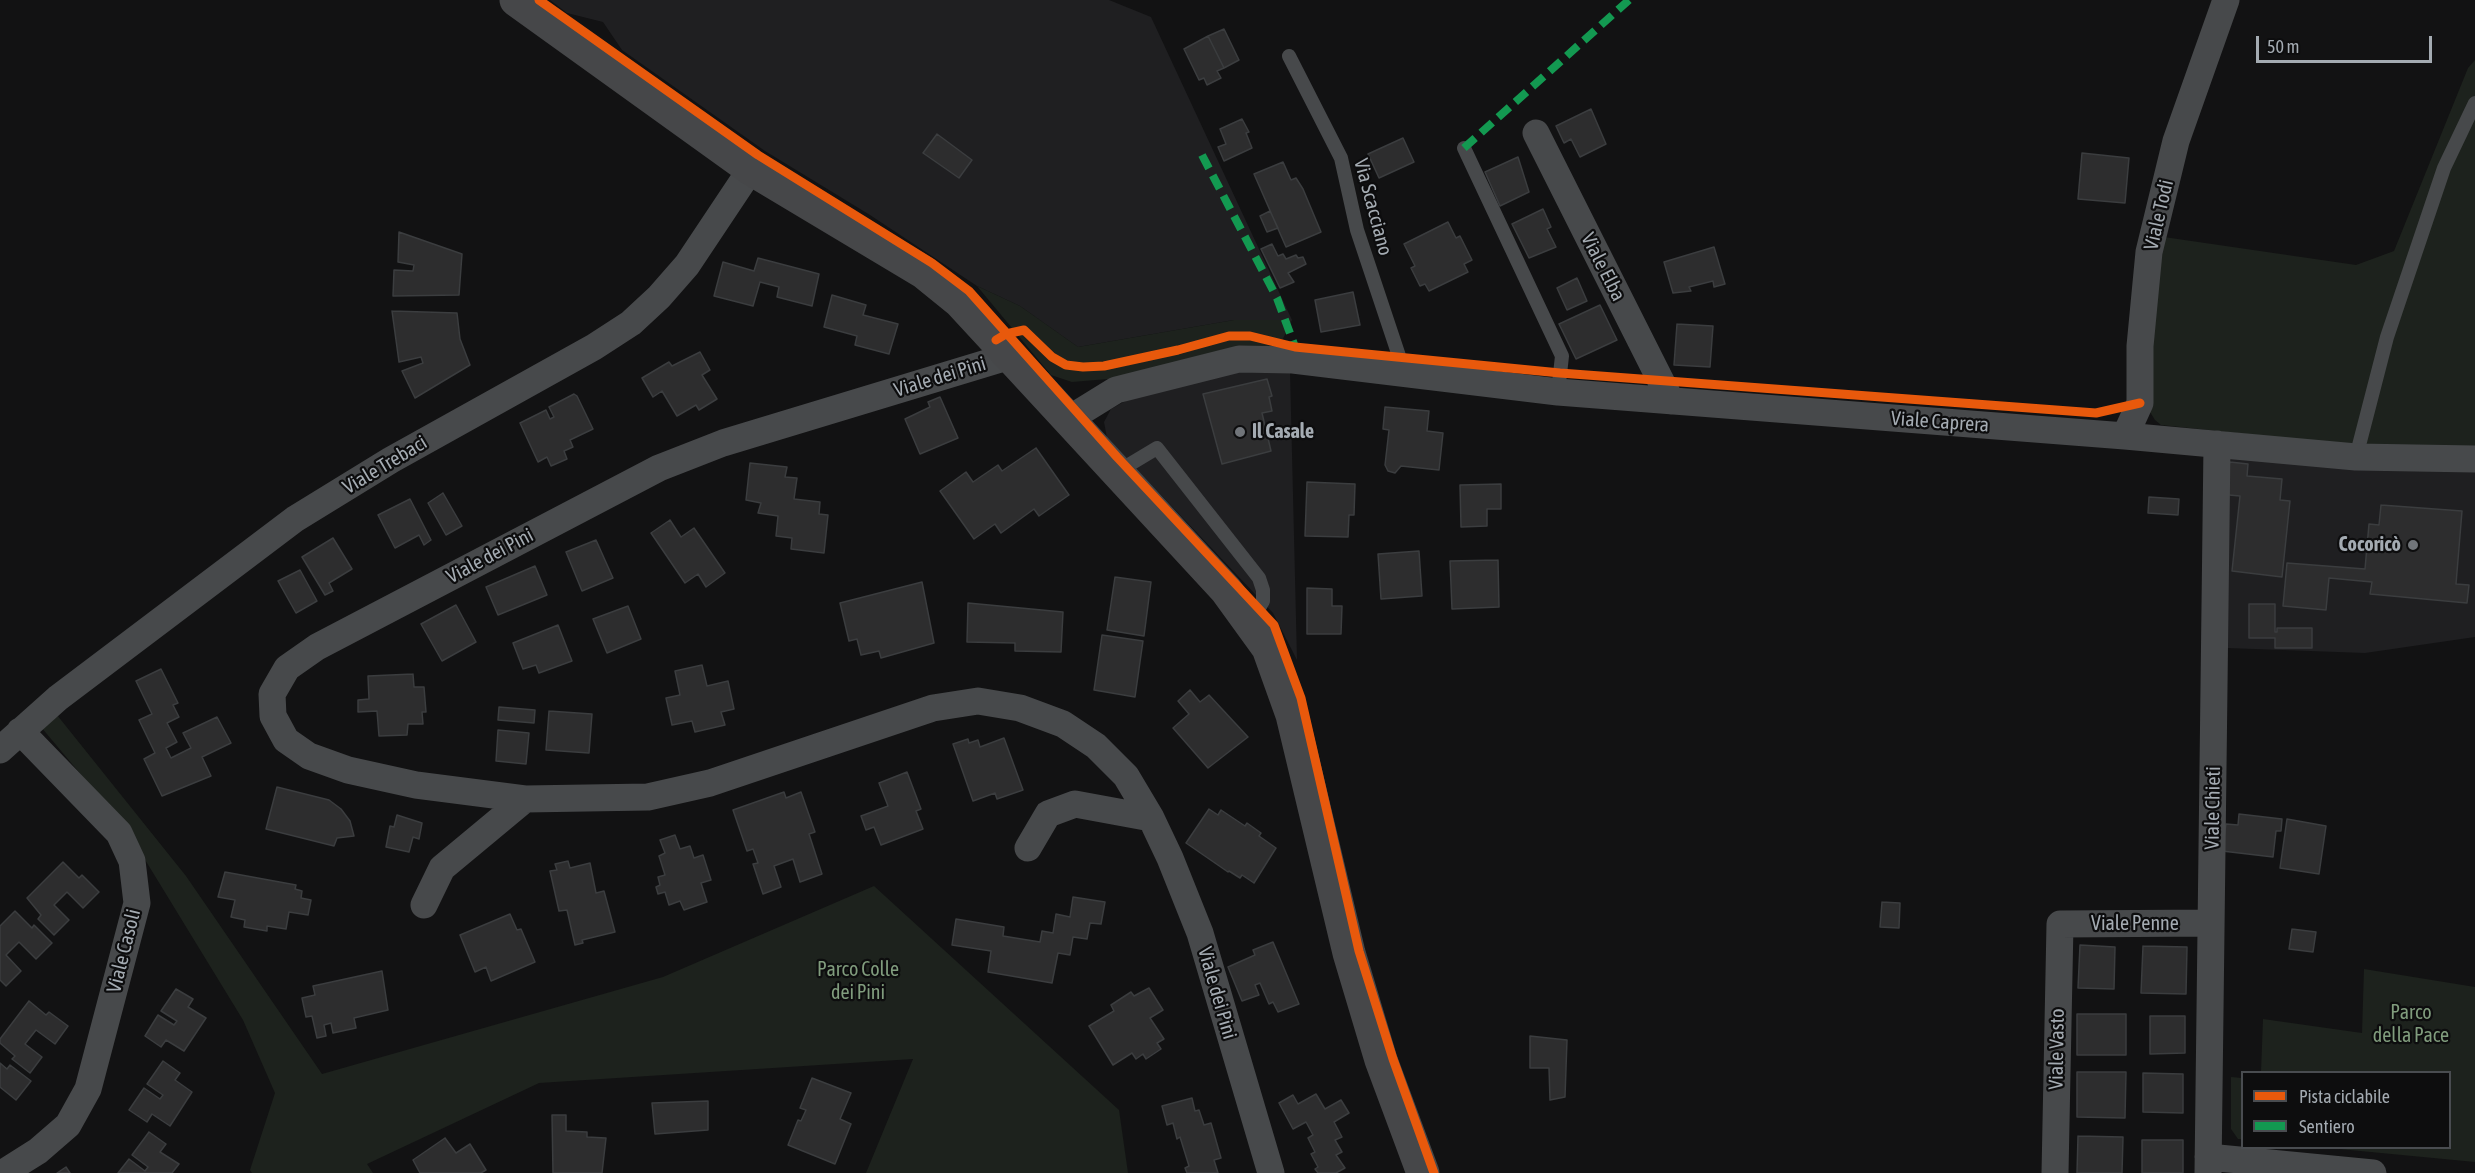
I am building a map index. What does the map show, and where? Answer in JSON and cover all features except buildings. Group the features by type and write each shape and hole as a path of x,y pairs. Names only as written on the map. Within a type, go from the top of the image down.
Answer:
{"street":[{"path":"516,0 751,169 923,272 960,302 1226,590 1268,648 1292,715 1349,953 1382,1060 1423,1173"},
{"name":"Viale Todi","path":"2125,436 2140,403 2140,346 2149,252 2176,141 2226,0"},
{"name":"Viale Elba","path":"1536,133 1671,401"},
{"name":"Viale Trebaci","path":"0,750 58,698 295,519 391,460 594,347 631,323 659,297 687,264 751,169"},
{"name":"Viale Caprera","path":"1068,419 1116,390 1239,359 1294,354 1406,374 1558,392 2125,436 2356,457 2475,459"},
{"name":"Viale dei Pini","path":"1010,356 723,443 658,468 317,647 287,668 272,694 273,716 286,740 309,756 348,770 416,785 525,799 648,796 710,783 933,708 978,701 1020,708 1063,724 1096,746 1126,776 1151,818 1170,858 1200,933 1270,1173"},
{"name":"Viale Chieti","path":"2208,1165 2217,444"},
{"name":"Viale Casoli","path":"3,1173 38,1151 68,1125 88,1089 137,903 132,861 119,833 20,731"},
{"path":"424,905 442,868 525,799"},
{"path":"1028,848 1048,814 1075,804 1151,818"},
{"name":"Viale Penne","path":"2060,924 2211,923"},
{"name":"Viale Vasto","path":"2055,1173 2060,924"},
{"path":"2208,1165 2373,1173"}],"lane":[{"name":"Via Scacciano","path":"1289,56 1341,158 1357,230 1406,374"},
{"path":"2356,457 2387,337 2444,168 2475,103"},
{"path":"1464,148 1562,356 1558,392"},
{"path":"1117,472 1157,448 1259,578 1263,590 1263,602 1250,623"}],"shaded area":[{"path":"550,0 1109,0 1151,17 1292,320 1234,320 1078,347 1020,306 977,286 870,215 765,151 622,50 603,22 567,13"},
{"path":"1236,369 1290,371 1297,660 1273,613 1107,438 1104,422 1111,409 1138,394"},
{"path":"2223,455 2475,468 2475,637 2365,653 2227,648"}],"green space":[{"path":"2475,60 2475,449 2378,448 2161,425 2155,420 2150,412 2157,236 2356,265 2394,251 2468,68"},
{"path":"977,286 1020,306 1078,347 1234,320 1292,320 1279,347 1108,379 1072,382 1051,375"},
{"name":"Parco Colle dei Pini","path":"57,715 186,876 322,1074 663,977 874,886 1119,1110 1128,1173 866,1173 913,1059 539,1083 367,1164 373,1173 252,1173 250,1170 275,1093 243,1020 125,827 41,727"},
{"name":"Parco della Pace","path":"2364,969 2475,987 2475,1162 2339,1149 2451,1149 2451,1071 2261,1071 2263,1019 2362,1033"},
{"path":"2231,1077 2241,1078 2241,1139 2238,1139 2231,1129"}],"marked path":[{"path":"1464,148 1629,0"},
{"path":"1202,155 1277,298 1295,347"}],"cycle path":[{"path":"539,0 758,155 932,263 969,291 1117,457 1274,625 1301,698 1359,951 1393,1059 1434,1173"},
{"path":"996,340 1006,334 1024,330 1052,357 1066,365 1083,367 1104,366 1229,336 1250,336 1295,347 1560,373 2096,413 2140,403"}],"place":[{"name":"Il Casale","path":"1240,432"},
{"name":"Cocoricò","path":"2413,545"}]}
